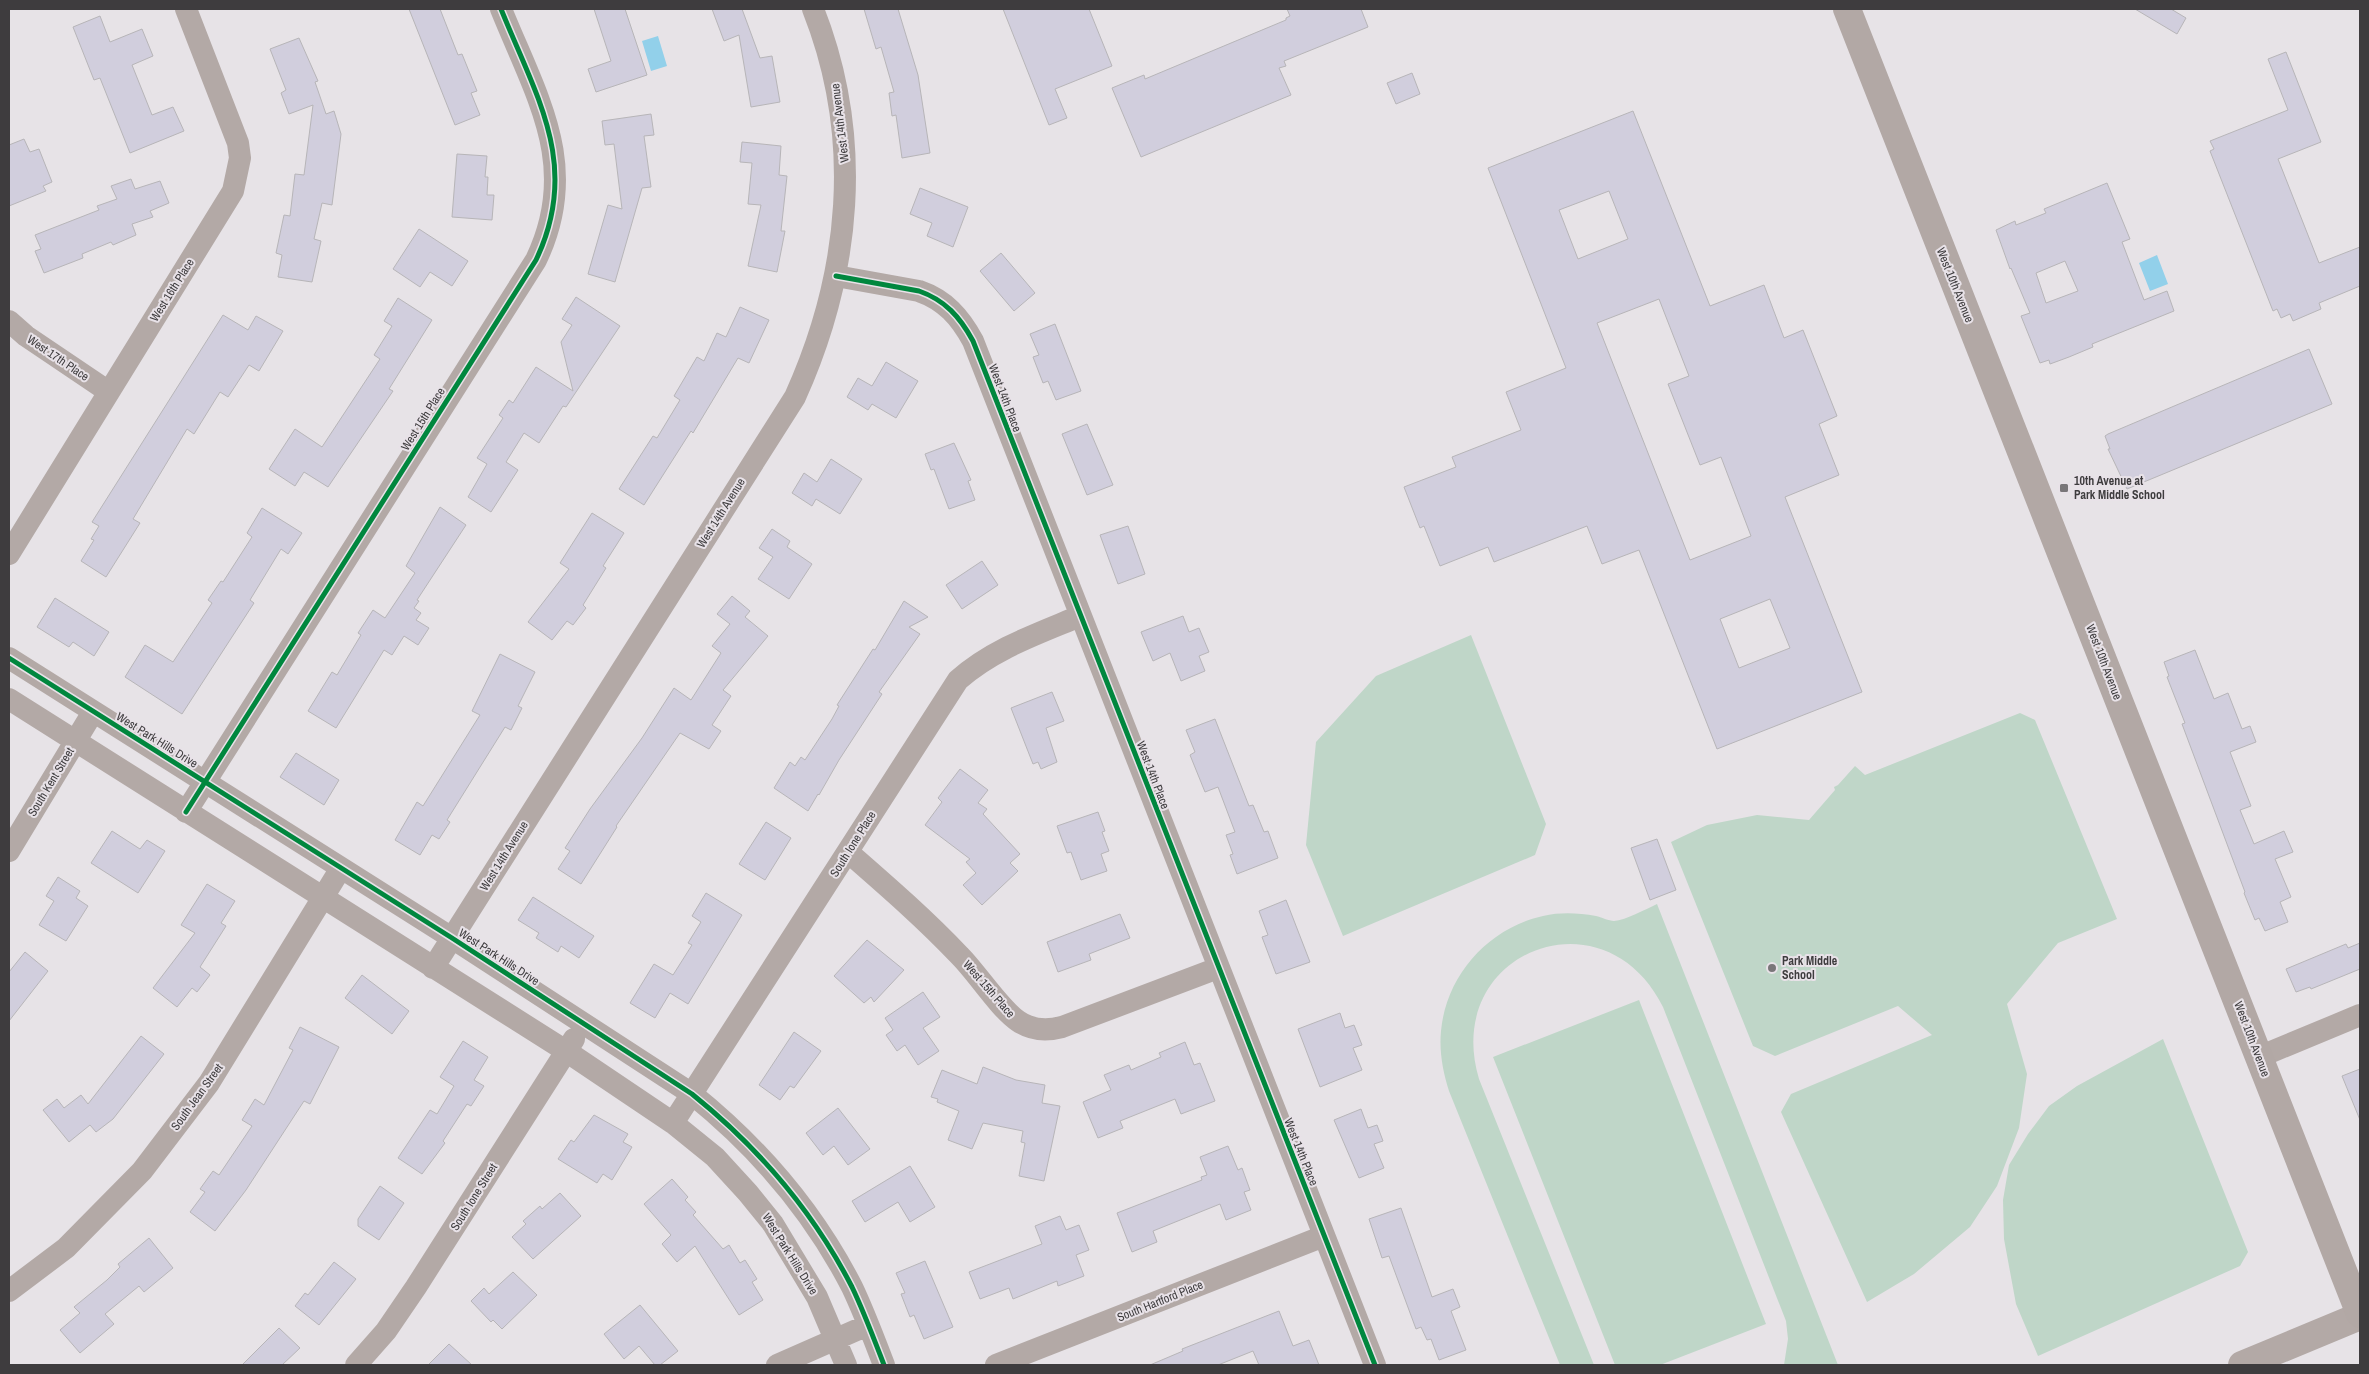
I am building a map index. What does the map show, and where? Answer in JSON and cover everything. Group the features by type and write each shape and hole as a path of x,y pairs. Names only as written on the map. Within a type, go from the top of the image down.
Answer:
{"main road":[{"name":"West 10th Avenue","path":"1847,9 2360,1315"}],"street":[{"name":"West 16th Place","path":"9,554 233,191 240,158 238,143 186,9"},
{"name":"West 15th Place","path":"186,812 530,269 544,243 556,197 556,171 552,145 544,117 501,9"},
{"name":"West 14th Avenue","path":"433,968 795,397 823,328 836,276 844,225 846,167 834,72 813,9"},
{"name":"West 14th Place","path":"836,276 913,289 931,295 955,312 965,327 1375,1365"},
{"name":"West 17th Place","path":"9,320 26,336 109,392"},
{"name":"South Ione Place","path":"673,1123 958,680 991,655 1080,616"},
{"name":"West Park Hills Drive","path":"9,658 452,938 692,1094 725,1120 755,1150 805,1210 852,1288 884,1365"},
{"name":"West Park Hills Drive","path":"9,699 566,1051 673,1123 715,1157 773,1224 817,1297 846,1365"},
{"name":"South Kent Street","path":"9,851 93,712"},
{"name":"West 15th Place","path":"848,852 937,932 968,964 1011,1015 1029,1027 1047,1030 1062,1027 1218,968"},
{"name":"South Jean Street","path":"9,1291 66,1248 142,1171 209,1083 341,868"},
{"path":"2259,1057 2360,1015"},
{"name":"South Ione Street","path":"356,1365 386,1331 416,1287 583,1023"},
{"name":"South Hartford Place","path":"996,1365 1324,1236"},
{"path":"2242,1365 2360,1315"},
{"path":"777,1365 868,1325"}],"green space":[{"path":"1471,635 1546,824 1535,855 1343,936 1306,845 1316,742 1376,676"},
{"path":"2020,713 2035,720 2117,919 2058,943 2007,1004 2027,1074 2019,1128 1997,1186 1970,1227 1914,1274 1867,1302 1781,1112 1791,1094 1932,1035 1898,1006 1775,1056 1753,1046 1671,842 1707,825 1757,815 1809,820 1835,790 1834,787 1855,766 1865,775"},
{"path":"1657,904 1838,1365 1784,1365 1788,1339 1786,1321 1663,1007 1637,971 1604,950 1569,944 1535,951 1505,969 1483,997 1474,1035 1479,1079 1594,1365 1560,1365 1449,1091 1441,1054 1441,1031 1445,1011 1451,992 1461,974 1473,957 1488,943 1505,931 1523,922 1543,916 1576,914 1596,916 1614,921"},
{"path":"1639,1000 1766,1324 1660,1365 1615,1365 1493,1057"},
{"path":"2163,1039 2248,1252 2240,1266 2038,1356 2016,1304 2004,1239 2003,1200 2009,1165 2028,1134 2049,1106 2077,1086"}],"water":[{"path":"658,36 667,66 651,71 642,41"},
{"path":"2157,255 2168,284 2150,291 2139,263"}],"building":[{"path":"409,9 440,9 458,55 462,54 477,91 471,93 480,115 455,125"},
{"path":"594,9 625,9 647,75 596,92 588,69 611,61"},
{"path":"712,9 742,9 760,58 772,56 780,102 751,107 739,35 724,41"},
{"path":"864,9 898,9 918,75 930,153 902,158 896,115 892,116 889,93 894,92 881,47 876,49"},
{"path":"1003,9 1089,9 1112,66 1055,89 1067,118 1049,125"},
{"path":"1287,9 1361,9 1368,27 1284,61 1286,66 1279,68 1291,95 1141,157 1112,88 1144,75 1145,79 1286,20 1290,16"},
{"path":"2135,9 2171,9 2186,18 2177,34"},
{"path":"100,16 110,42 142,29 153,56 132,65 152,115 173,107 184,131 130,153 100,78 94,80 73,27"},
{"path":"299,38 318,81 315,82 326,114 334,111 341,134 332,205 322,203 314,239 321,241 312,282 278,277 282,255 276,253 284,215 290,216 295,174 304,175 313,105 289,114 281,93 286,90 270,49"},
{"path":"2286,52 2321,142 2278,159 2319,263 2360,247 2360,286 2319,303 2321,309 2293,321 2290,314 2281,318 2277,309 2273,311 2210,151 2214,149 2210,141 2288,110 2268,59"},
{"path":"1412,73 1420,94 1396,104 1387,83"},
{"path":"1633,111 1710,306 1764,285 1784,338 1803,330 1837,416 1819,424 1839,475 1785,497 1862,692 1717,749 1639,550 1602,564 1587,526 1494,562 1488,547 1440,566 1424,526 1420,528 1404,487 1456,467 1452,457 1521,430 1506,392 1566,368 1488,168","holes":["1609,191 1628,239 1578,259 1559,210","1659,299 1689,376 1668,384 1700,465 1721,457 1751,536 1690,560 1597,323","1770,599 1790,648 1739,668 1720,619"]},
{"path":"651,114 654,135 644,136 651,187 642,188 615,282 588,274 608,205 622,209 614,144 605,145 602,121"},
{"path":"24,139 30,152 39,149 52,182 43,186 46,191 9,206 9,145"},
{"path":"742,142 781,146 779,175 787,176 781,231 785,231 777,272 748,266 761,205 748,204 752,163 740,162"},
{"path":"457,154 487,156 485,177 488,177 487,195 494,195 492,220 452,217"},
{"path":"131,179 135,189 160,181 169,203 150,211 153,217 132,224 136,235 113,245 111,242 82,254 83,258 44,273 35,251 41,249 35,235 99,210 97,206 117,199 111,186"},
{"path":"2107,183 2130,239 2122,242 2144,300 2167,291 2174,311 2092,344 2093,347 2069,357 2050,364 2049,360 2040,363 2021,316 2030,313 2010,269 1996,230 2015,221 2016,225 2046,213 2044,209","holes":["2065,261 2078,291 2046,303 2036,273"]},
{"path":"920,188 968,207 953,247 927,236 932,223 910,214"},
{"path":"419,229 468,261 452,286 430,272 420,287 393,269"},
{"path":"1001,253 1035,293 1014,311 980,271"},
{"path":"576,297 620,326 566,407 563,406 539,443 524,433 506,462 518,470 491,512 468,497 487,464 477,458 503,418 499,415 509,400 513,403 536,367 573,391 561,342 572,325 562,319"},
{"path":"398,298 432,320 389,389 393,391 328,487 304,472 295,486 269,469 295,429 322,447 380,359 374,355 392,326 384,321"},
{"path":"740,307 769,320 749,363 738,358 693,433 691,431 644,505 619,489 653,436 657,438 680,400 674,396 697,357 704,361 717,333 726,337"},
{"path":"223,315 248,330 256,316 283,331 259,371 249,365 228,397 220,392 194,434 187,429 133,519 140,523 106,577 81,561 94,540 91,539 99,526 92,522"},
{"path":"1055,324 1081,391 1056,400 1048,381 1043,383 1033,357 1039,355 1030,334"},
{"path":"2309,349 2332,404 2127,489 2108,449 2110,449 2105,436"},
{"path":"886,362 918,381 896,418 872,404 868,410 847,397 858,378 872,386"},
{"path":"1087,424 1113,485 1087,495 1062,434"},
{"path":"954,443 971,480 968,481 975,500 949,509 934,469 931,470 925,454"},
{"path":"831,459 862,479 840,514 816,499 812,506 792,493 804,473 817,482"},
{"path":"440,507 466,525 417,600 419,601 414,608 421,613 416,620 429,628 418,645 404,636 392,655 384,650 336,728 308,711 332,672 337,675 361,635 358,633 373,610 385,618 415,573 406,566"},
{"path":"262,508 302,533 288,554 281,549 250,600 254,603 182,714 125,677 145,645 173,662 212,603 208,600 221,581 223,582 252,537 247,533"},
{"path":"592,513 624,533 603,566 606,568 583,605 586,608 573,625 567,621 552,640 528,622 569,569 560,563"},
{"path":"1128,526 1145,574 1118,584 1100,535"},
{"path":"772,529 790,541 787,547 812,564 789,599 758,579 773,557 759,548"},
{"path":"982,561 998,585 962,609 946,585"},
{"path":"732,596 750,611 745,617 768,636 723,690 731,696 712,725 721,731 709,749 680,733 616,826 581,884 558,869 570,851 565,848 590,809 642,738 674,688 691,700 721,653 712,646 730,624 717,614"},
{"path":"55,598 109,632 94,656 73,642 69,647 37,627"},
{"path":"904,601 928,617 909,627 920,634 879,692 882,694 808,811 774,788 790,762 795,766 801,757 805,760 832,719 839,706 837,705 873,649 875,650"},
{"path":"1183,616 1189,632 1199,628 1209,652 1199,656 1205,671 1181,681 1170,653 1153,661 1141,632"},
{"path":"2195,650 2214,699 2228,693 2242,729 2250,726 2256,742 2230,752 2251,806 2240,810 2254,844 2284,831 2293,852 2275,859 2291,897 2280,902 2288,922 2265,931 2259,918 2255,920 2244,893 2182,724 2185,723 2167,677 2169,676 2164,662"},
{"path":"500,654 535,672 518,706 522,708 511,730 505,727 447,820 450,822 439,839 432,835 420,855 395,840 417,802 423,806 480,715 472,711"},
{"path":"1052,692 1064,721 1046,728 1057,762 1041,769 1038,762 1033,764 1011,708"},
{"path":"1215,719 1249,806 1253,805 1264,832 1268,831 1278,858 1237,874 1230,855 1233,854 1226,835 1235,832 1218,787 1205,792 1190,755 1195,752 1186,730"},
{"path":"296,753 339,780 324,805 280,777"},
{"path":"960,769 988,790 978,803 987,809 983,814 1020,854 1010,863 1018,871 982,905 963,885 976,873 966,862 970,859 925,825 942,802 938,798"},
{"path":"1098,812 1105,831 1102,832 1109,851 1101,854 1107,871 1081,880 1071,852 1067,853 1057,826"},
{"path":"766,822 791,838 765,880 739,864"},
{"path":"112,831 140,849 147,840 165,851 138,893 91,863"},
{"path":"1657,839 1676,890 1650,900 1631,848"},
{"path":"58,877 80,891 76,898 88,906 66,941 39,925 54,901 46,896"},
{"path":"207,884 235,901 221,923 226,926 200,967 210,975 197,992 192,988 177,1007 153,988 195,933 181,925"},
{"path":"706,893 742,915 688,1004 670,993 655,1018 630,1003 654,964 673,975 692,945 688,943 701,922 692,916"},
{"path":"533,897 594,936 579,958 561,946 558,952 536,938 539,933 518,920"},
{"path":"1286,900 1310,962 1276,974 1262,937 1268,935 1259,911"},
{"path":"1120,914 1130,938 1089,954 1091,960 1058,972 1047,942"},
{"path":"867,940 904,970 874,1002 871,997 864,1003 834,976"},
{"path":"2360,943 2360,969 2311,989 2310,987 2296,992 2286,969 2346,944 2348,948"},
{"path":"25,952 48,971 9,1021 9,972"},
{"path":"362,975 409,1011 392,1034 345,998"},
{"path":"923,992 940,1017 923,1028 939,1051 918,1065 905,1045 897,1051 886,1035 893,1030 885,1018"},
{"path":"1340,1013 1345,1028 1354,1025 1362,1045 1353,1048 1362,1070 1320,1087 1298,1029"},
{"path":"300,1027 339,1047 310,1104 304,1101 246,1190 215,1231 190,1212 205,1192 200,1189 213,1171 219,1175 252,1126 242,1120 255,1099 264,1105 293,1050 289,1048"},
{"path":"794,1032 821,1051 794,1088 790,1086 780,1100 759,1085"},
{"path":"141,1036 164,1054 113,1119 96,1132 90,1125 69,1142 43,1110 57,1099 64,1108 81,1095 88,1104"},
{"path":"463,1041 488,1057 474,1080 484,1086 471,1106 467,1104 443,1141 445,1143 422,1174 398,1158 430,1110 437,1114 454,1086 440,1077"},
{"path":"1185,1042 1194,1065 1200,1063 1215,1101 1181,1114 1175,1099 1120,1121 1123,1128 1098,1138 1083,1102 1111,1090 1104,1075 1129,1065 1131,1070 1161,1057 1159,1053"},
{"path":"983,1067 1016,1080 1045,1085 1042,1103 1060,1106 1044,1181 1019,1176 1025,1143 1021,1142 1023,1131 983,1123 972,1149 948,1140 959,1111 937,1102 938,1099 931,1097 942,1070 977,1084"},
{"path":"2360,1069 2360,1120 2342,1076"},
{"path":"838,1108 870,1149 848,1165 834,1146 823,1155 806,1133"},
{"path":"1361,1109 1368,1128 1377,1125 1383,1141 1374,1144 1384,1168 1359,1178 1334,1120"},
{"path":"594,1115 628,1134 623,1142 632,1147 612,1180 603,1174 597,1183 558,1159 571,1140 574,1142"},
{"path":"1228,1146 1238,1170 1242,1168 1250,1190 1244,1192 1251,1210 1226,1220 1220,1204 1153,1231 1157,1242 1132,1252 1117,1213 1202,1180 1201,1177 1207,1175 1200,1157"},
{"path":"910,1166 935,1207 910,1222 898,1202 865,1222 852,1201"},
{"path":"672,1179 688,1197 685,1200 696,1212 693,1215 723,1249 729,1245 740,1263 745,1260 757,1279 752,1282 763,1300 739,1315 695,1246 677,1262 662,1244 671,1235 644,1204"},
{"path":"380,1186 404,1203 379,1240 358,1226 358,1219"},
{"path":"560,1193 581,1216 533,1259 512,1237 526,1224 523,1221 540,1206 542,1209"},
{"path":"1401,1208 1432,1297 1453,1289 1460,1307 1451,1311 1466,1350 1439,1360 1431,1339 1427,1340 1421,1327 1416,1329 1389,1256 1382,1258 1369,1219"},
{"path":"1060,1216 1066,1230 1079,1225 1089,1250 1076,1255 1084,1276 1058,1286 1057,1281 1013,1299 1009,1288 980,1299 969,1272 1042,1244 1035,1226"},
{"path":"149,1238 173,1268 144,1292 139,1286 105,1314 114,1324 80,1353 60,1330 80,1313 74,1307 107,1280 120,1267 118,1264"},
{"path":"925,1261 953,1327 924,1339 914,1315 910,1317 901,1294 905,1293 896,1273"},
{"path":"334,1262 356,1279 319,1325 295,1306 305,1293 308,1295"},
{"path":"513,1272 537,1295 502,1329 493,1320 491,1322 471,1301 484,1288 489,1294"},
{"path":"640,1305 678,1351 660,1365 655,1365 639,1346 624,1359 604,1334"},
{"path":"1279,1311 1293,1346 1309,1340 1319,1365 1259,1365 1253,1351 1218,1365 1150,1365 1183,1351 1182,1349"},
{"path":"279,1328 300,1348 282,1365 242,1365"},
{"path":"449,1344 472,1365 428,1365"}],"cycle path":[{"path":"186,812 536,260 549,226 555,194 554,163 549,133 540,103 501,9"},
{"path":"836,276 919,291 937,299 951,310 963,324 973,341 1375,1365"},
{"path":"9,658 452,938 692,1094 740,1136 762,1159 820,1232 852,1287 884,1365"}],"place":[{"name":"10th Avenue at Park Middle School","path":"2064,488"},
{"name":"Park Middle School","path":"1772,968"}]}
